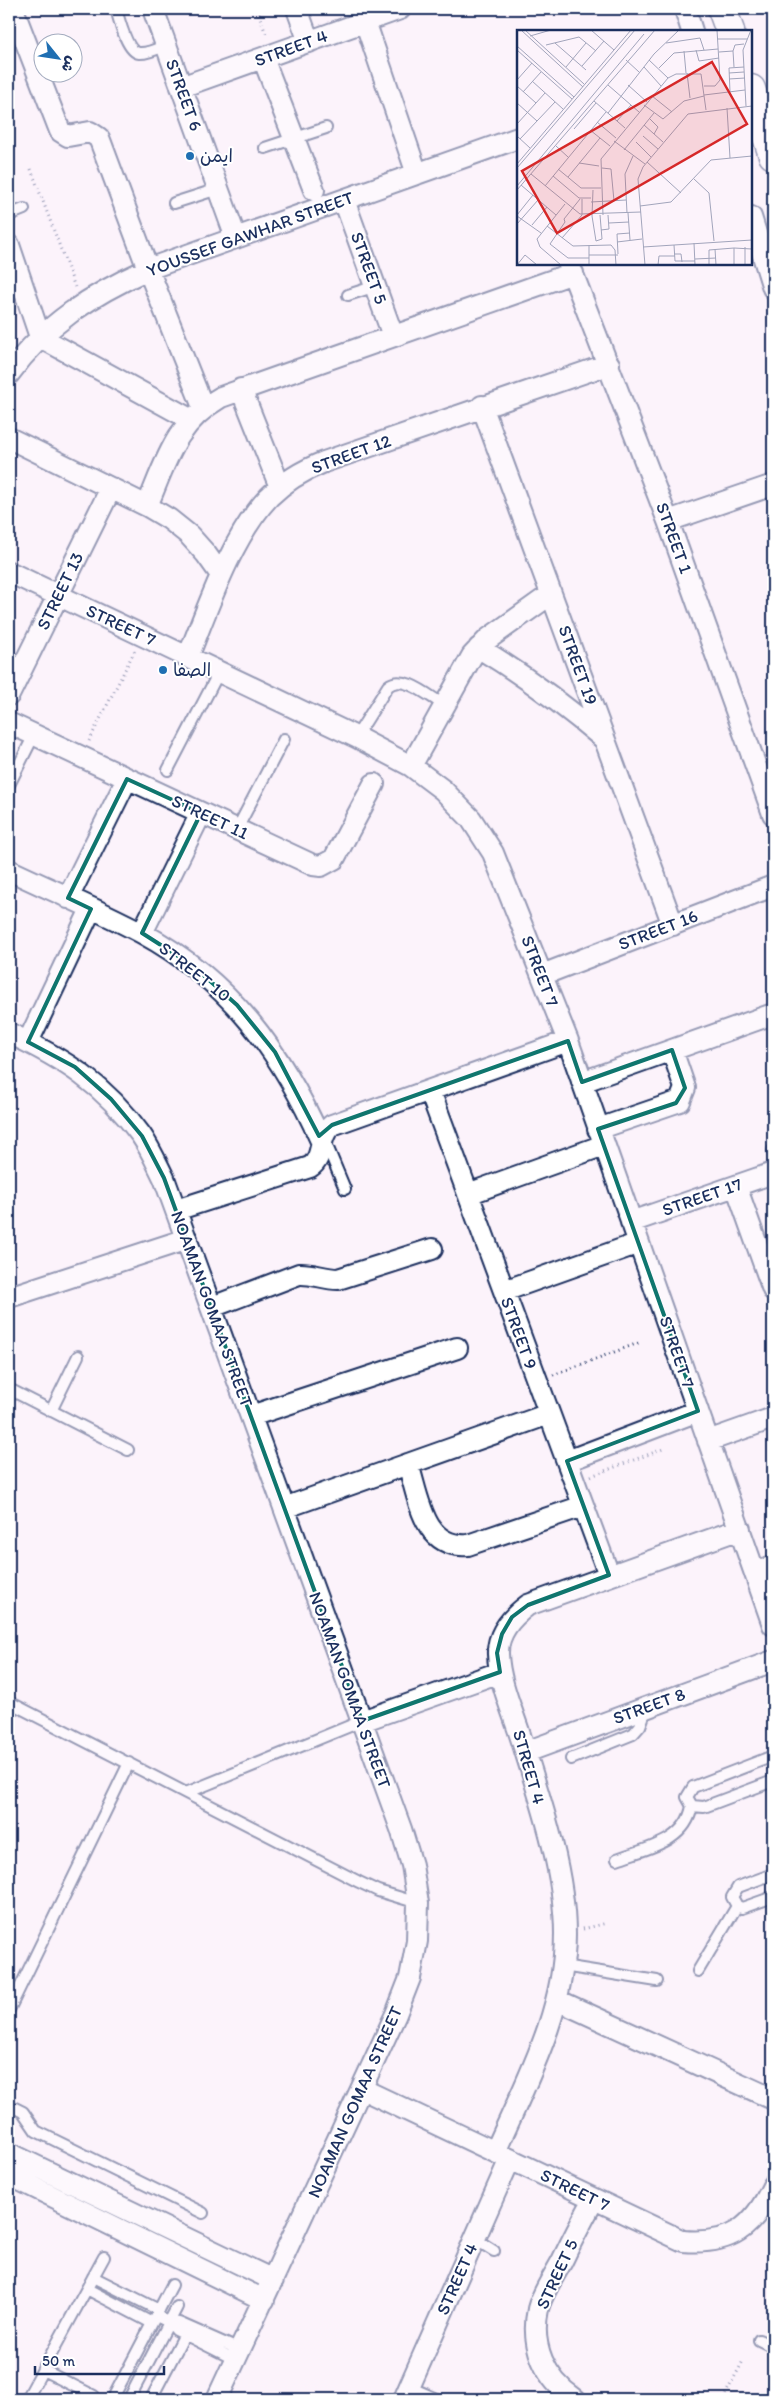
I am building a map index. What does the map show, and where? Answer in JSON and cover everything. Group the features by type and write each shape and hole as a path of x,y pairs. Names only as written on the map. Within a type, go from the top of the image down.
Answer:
{"street":[{"name":"STREET 6","path":"153,9 236,238"},
{"path":"297,9 308,42"},
{"name":"STREET 4","path":"181,87 400,9"},
{"path":"685,9 692,30"},
{"path":"722,9 730,30"},
{"path":"13,19 60,131 68,136 90,132 99,138 148,269 196,413"},
{"path":"365,21 417,174"},
{"path":"268,56 294,139 314,190"},
{"path":"752,92 773,155"},
{"name":"YOUSSEF GAWHAR STREET","path":"9,374 40,337 60,319 109,287 148,269 517,138"},
{"name":"STREET 5","path":"344,200 394,336"},
{"path":"752,220 773,288"},
{"path":"9,245 40,337 196,413"},
{"path":"147,506 180,433 196,413 221,396 394,336 571,268"},
{"name":"STREET 1","path":"571,268 768,781 773,814"},
{"name":"STREET 12","path":"188,657 221,575 258,511 280,487 310,468 482,406 609,364"},
{"path":"241,388 280,487"},
{"name":"STREET 19","path":"482,406 673,924"},
{"path":"9,438 147,506 169,519 189,535 221,575"},
{"path":"668,521 773,485"},
{"name":"STREET 13","path":"9,695 111,488"},
{"name":"STREET 7","path":"9,572 356,737 411,766 444,790 471,819 493,852 568,1041 740,1529 764,1570 773,1625"},
{"path":"411,766 466,666 479,648 551,594"},
{"path":"479,648 524,675 566,706 605,740"},
{"name":"STREET 11","path":"9,723 313,865 328,864 334,859 374,784"},
{"path":"68,898 127,779"},
{"path":"142,933 202,813"},
{"name":"STREET 10","path":"9,870 142,933 192,965 215,984 257,1028 290,1078 322,1138"},
{"name":"STREET 16","path":"542,975 773,886"},
{"path":"28,1042 91,909"},
{"path":"582,1082 773,1014"},
{"name":"NOAMAN GOMAA STREET","path":"9,1033 74,1067 111,1098 142,1136 164,1178 362,1721 412,1866 418,1903 417,1941 410,1978 396,2014 217,2399"},
{"path":"176,1210 310,1167 320,1156 322,1138 332,1125 568,1041"},
{"path":"468,1194 680,1101 685,1088 672,1050"},
{"name":"STREET 9","path":"430,1091 609,1575"},
{"name":"STREET 17","path":"631,1222 773,1173"},
{"path":"736,1186 773,1290"},
{"path":"9,1297 187,1239"},
{"path":"504,1291 639,1244"},
{"path":"212,1308 298,1274 312,1274 324,1278 338,1279 432,1248"},
{"path":"251,1416 457,1348"},
{"path":"567,1461 698,1411"},
{"path":"284,1508 549,1414"},
{"path":"708,1441 773,1418"},
{"path":"408,1464 428,1526 435,1536 444,1543 456,1546 468,1545 582,1506"},
{"name":"STREET 4","path":"407,2393 474,2239 557,2000 563,1966 565,1934 563,1897 557,1863 526,1752 500,1672 497,1653 502,1634 512,1617 528,1605 740,1529"},
{"name":"STREET 8","path":"526,1752 773,1661"},
{"path":"362,1721 500,1672"},
{"path":"557,2000 773,2099"},
{"name":"STREET 7","path":"362,2089 683,2241 704,2242 725,2238 744,2228 759,2214 773,2186"},
{"path":"9,2153 273,2280"},
{"path":"9,2175 264,2300"},
{"name":"STREET 5","path":"576,2399 563,2391 548,2374 539,2353 536,2331 538,2308 594,2199"}],"lane":[{"path":"116,9 129,45 134,51 141,53 166,45"},
{"path":"265,148 326,128"},
{"path":"174,203 218,189"},
{"path":"9,215 24,209"},
{"path":"348,295 376,286"},
{"path":"168,770 219,672"},
{"path":"356,737 388,686 395,682 403,682 444,705"},
{"path":"9,785 34,735"},
{"path":"237,830 284,739"},
{"path":"322,1138 345,1188"},
{"path":"51,1411 78,1356"},
{"path":"9,1389 128,1450"},
{"path":"9,1702 358,1882 378,1891 418,1903"},
{"path":"571,1759 633,1734 640,1726 647,1707"},
{"path":"186,1793 362,1721"},
{"path":"617,1859 679,1834 686,1826 692,1806 688,1797 694,1788 773,1756"},
{"path":"9,2010 129,1763"},
{"path":"692,1806 704,1806 773,1781"},
{"path":"773,1874 738,1887 732,1896 737,1906 742,1908 773,1897"},
{"path":"698,1971 737,1906"},
{"path":"563,1966 657,1981"},
{"path":"9,2104 23,2112 36,2131 203,2213"},
{"path":"474,2239 494,2251"},
{"path":"29,2395 104,2257"},
{"path":"93,2277 155,2316"},
{"path":"114,2394 172,2284"},
{"path":"87,2289 169,2322 179,2323 238,2355"},
{"path":"128,2399 177,2307"},
{"path":"169,2322 176,2330 238,2355"},
{"path":"150,2399 185,2334"},
{"path":"759,2340 773,2347"},
{"path":"43,2370 94,2396"},
{"path":"407,2393 437,2399"}],"path":[{"path":"257,9 268,56"},
{"path":"31,169 82,304"},
{"path":"81,757 142,635"},
{"path":"537,1381 641,1342"},
{"path":"574,1483 663,1449"},
{"path":"565,1934 607,1923"},
{"path":"723,2399 743,2361"}],"highlighted area":[{"path":"127,779 201,813 142,933 192,965 237,1005 275,1052 319,1136 332,1125 568,1041 582,1082 672,1050 685,1088 676,1103 598,1129 698,1411 567,1461 609,1575 528,1605 512,1617 502,1634 497,1653 500,1672 362,1721 164,1178 142,1136 111,1099 75,1067 28,1042 91,909 68,898"}],"place":[{"name":"ايمن","path":"190,156"},
{"name":"الصفا","path":"163,670"}]}
